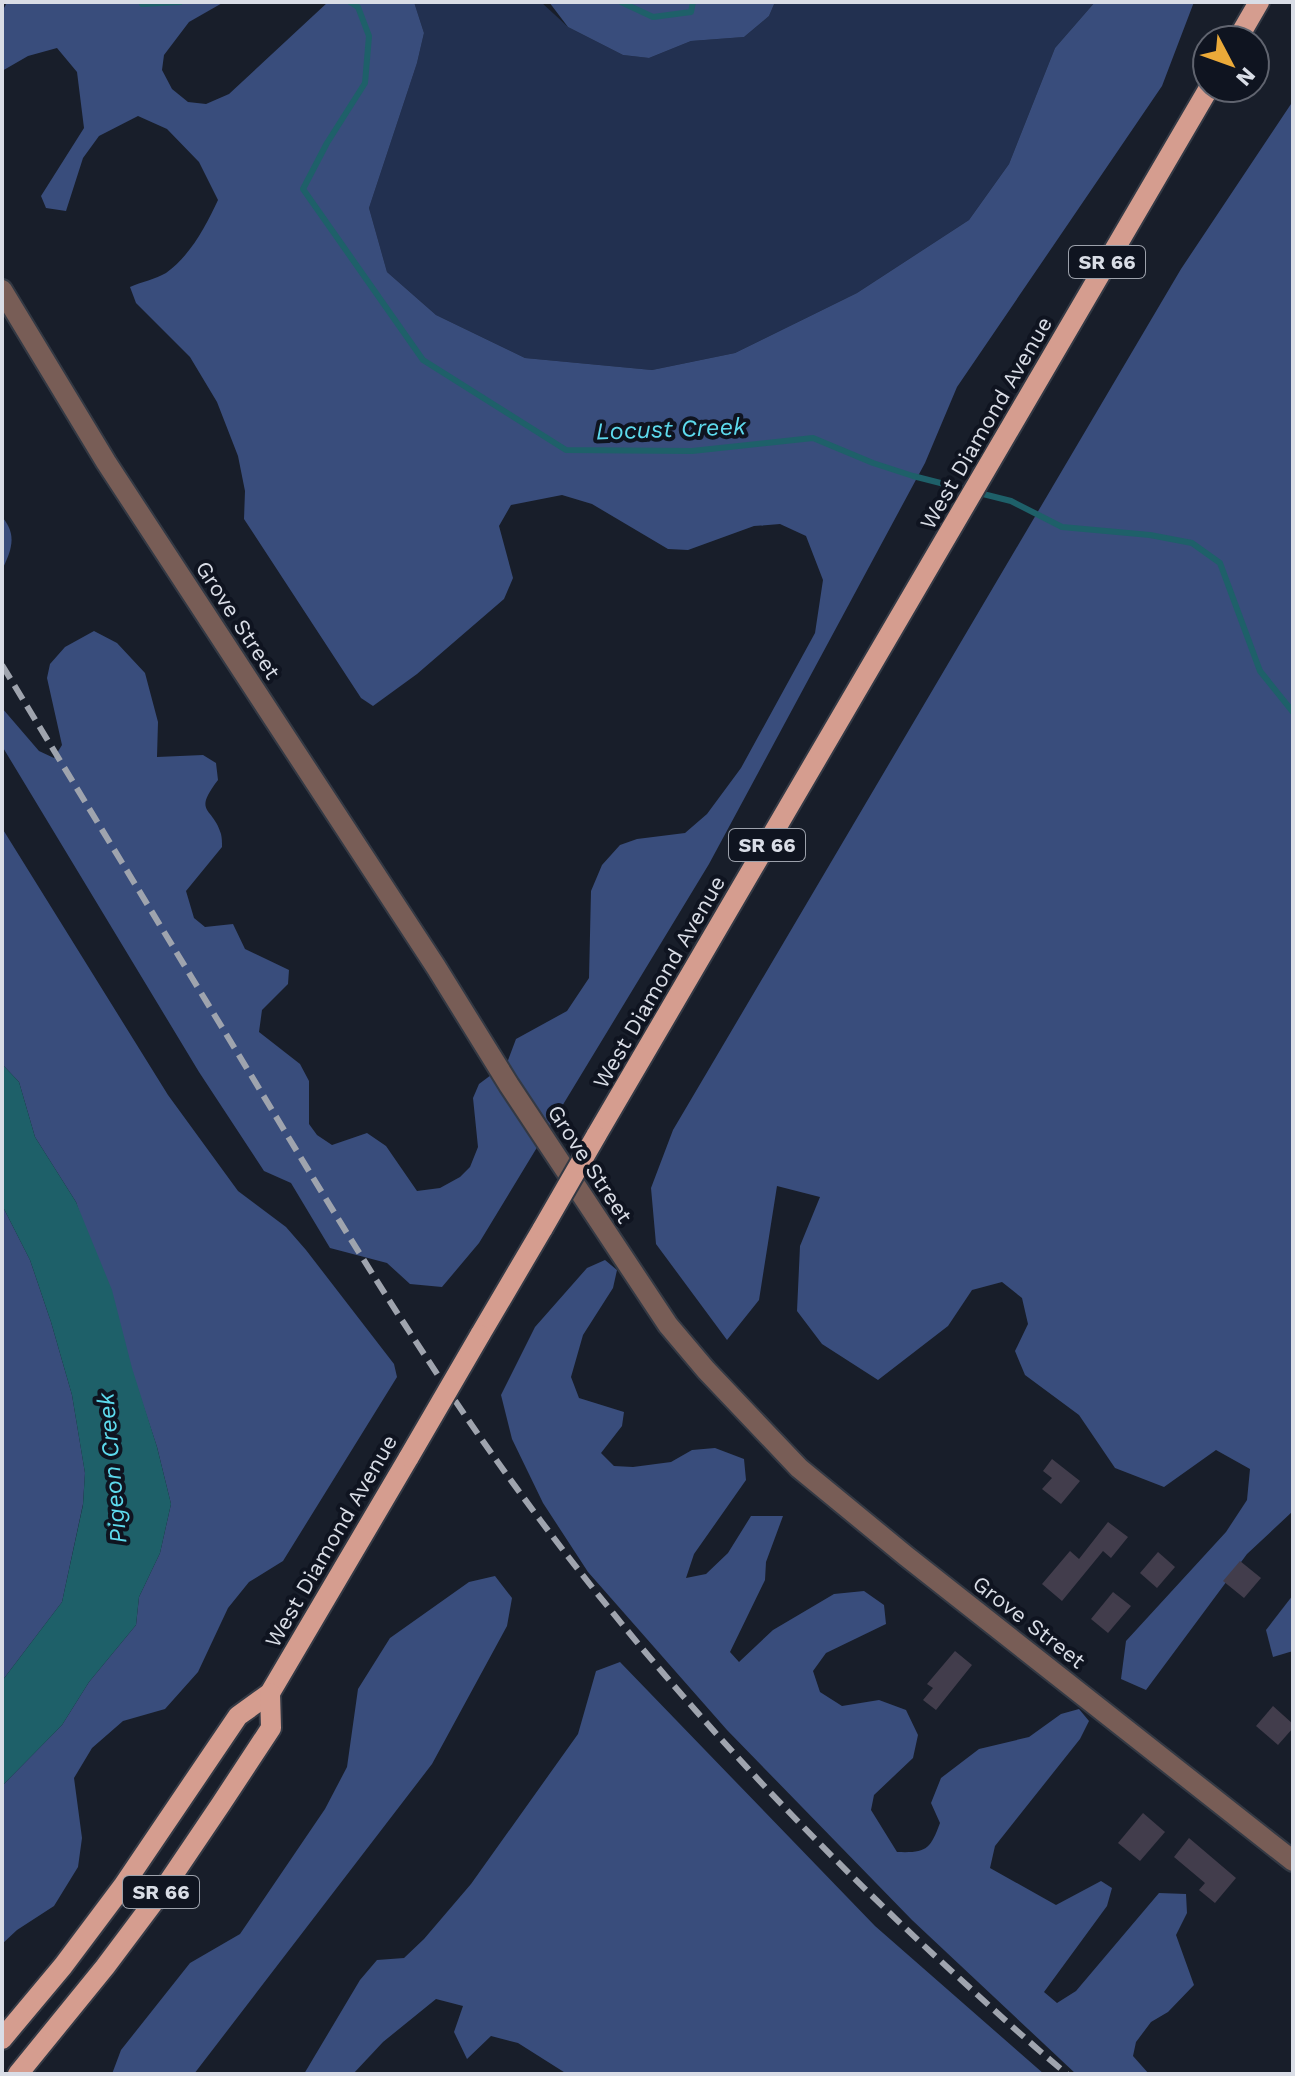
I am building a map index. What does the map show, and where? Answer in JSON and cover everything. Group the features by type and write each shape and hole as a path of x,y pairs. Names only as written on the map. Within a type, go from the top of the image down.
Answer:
{"main road":[{"path":"1246,24 1259,2"},
{"name":"West Diamond Avenue","path":"2,2039 63,1966 123,1886 238,1716 270,1693 1200,104"},
{"name":"West Diamond Avenue","path":"18,2074 105,1967 165,1887 221,1804 271,1728 270,1693"}],"street":[{"name":"Grove Street","path":"2,290 106,462 668,1325 725,1391 799,1468 1293,1861"}],"shaded area":[{"path":"7,2 224,2 189,22 164,55 162,70 172,89 188,102 206,104 229,94 328,2 414,2 424,33 369,208 387,272 436,315 525,358 652,370 735,353 857,293 969,220 1009,164 1055,48 1095,2 1194,2 1162,86 957,387 925,463 709,864 479,1243 442,1287 410,1284 387,1263 330,1248 291,1183 264,1171 199,1072 2,746 2,708 39,751 54,758 62,745 47,678 50,664 65,647 94,631 117,643 145,673 158,722 157,757 203,755 216,763 218,780 205,805 218,825 222,847 186,891 194,918 205,927 233,924 245,949 289,970 288,984 262,1010 259,1032 300,1064 309,1081 309,1124 317,1135 332,1145 367,1133 386,1146 417,1191 440,1188 460,1177 470,1167 478,1147 473,1098 479,1084 507,1063 516,1039 567,1011 589,978 591,891 602,865 620,845 637,839 685,833 707,814 741,768 815,633 823,580 806,536 780,524 754,526 688,550 668,549 592,504 562,495 511,505 499,526 513,578 504,599 417,674 373,706 361,698 244,519 245,491 238,456 217,402 190,357 136,303 130,287 162,275 175,266 208,220 218,200 199,162 167,129 138,116 99,136 83,158 66,211 46,208 41,196 84,128 77,72 57,48 28,56 2,71 2,12"},
{"path":"414,2 541,2 568,27 623,55 649,58 691,41 744,37 769,16 775,2 1095,2 1055,48 1009,164 969,220 857,293 735,353 652,370 525,358 436,315 387,272 369,208 424,33"},
{"path":"549,2 775,2 769,16 744,37 691,41 649,58 623,55 568,27"},
{"path":"1293,101 1293,1511 1247,1554 1146,1690 1121,1679 1126,1641 1226,1532 1247,1500 1250,1469 1216,1450 1164,1487 1115,1468 1079,1415 1025,1375 1015,1351 1028,1324 1022,1298 1002,1282 972,1290 948,1326 878,1380 822,1344 797,1311 800,1246 820,1197 777,1186 759,1300 727,1340 656,1244 651,1188 673,1130 1181,269"},
{"path":"2,517 11,537 10,550 2,570"},
{"path":"2,828 168,1095 238,1191 286,1227 306,1250 394,1364 397,1377 283,1561 249,1582 228,1608 198,1672 165,1709 123,1721 92,1748 74,1778 82,1838 78,1867 54,1906 17,1930 2,1944 2,1786 62,1725 89,1682 136,1625 139,1597 160,1553 171,1504 157,1447 76,1202 35,1137 19,1082 2,1064"},
{"path":"2,1205 30,1260 51,1322 72,1395 85,1473 83,1504 62,1602 2,1681"},
{"path":"605,1260 617,1270 613,1288 583,1335 571,1377 579,1398 624,1412 622,1426 601,1453 614,1466 633,1467 671,1462 692,1450 715,1448 744,1459 746,1480 694,1554 686,1578 706,1574 728,1553 751,1516 783,1516 766,1562 765,1580 730,1652 739,1662 773,1630 834,1594 864,1591 884,1605 886,1624 826,1653 813,1671 820,1692 842,1706 879,1700 906,1710 918,1735 913,1758 874,1795 871,1810 897,1852 915,1852 930,1844 940,1823 931,1803 941,1778 979,1749 1029,1737 1061,1714 1079,1709 1089,1721 1080,1739 995,1846 990,1868 1056,1905 1101,1881 1112,1888 1107,1906 1044,1992 1057,2003 1076,1991 1159,1893 1186,1894 1187,1913 1176,1935 1194,1985 1168,2012 1151,2022 1136,2042 1133,2056 1149,2074 1076,2074 912,1920 727,1730 588,1572 543,1503 512,1439 501,1395 535,1327 587,1268"},
{"path":"495,1576 512,1598 507,1626 432,1764 194,2074 112,2074 121,2050 190,1963 240,1934 325,1809 347,1767 358,1689 390,1638 469,1582"},
{"path":"1293,1595 1293,1651 1273,1657 1266,1630"},
{"path":"620,1662 875,1926 1044,2074 567,2074 518,2043 491,2036 467,2059 454,2032 463,2006 436,1999 383,2042 353,2074 304,2074 360,1980 377,1960 404,1958 471,1884 578,1734 596,1671"}],"water":[{"name":"Pigeon Creek","path":"2,1064 19,1082 35,1137 76,1202 112,1290 171,1504 160,1553 139,1597 136,1625 89,1682 62,1725 2,1786 2,1681 62,1602 83,1505 85,1473 72,1395 51,1322 30,1260 2,1205"}],"building":[{"path":"1052,1459 1080,1481 1061,1504 1042,1489 1052,1478 1043,1471"},
{"path":"1108,1522 1128,1537 1111,1558 1103,1551 1062,1601 1042,1584 1070,1551 1079,1559"},
{"path":"1158,1552 1175,1567 1157,1588 1140,1573"},
{"path":"1240,1561 1261,1578 1244,1598 1223,1581"},
{"path":"1113,1592 1131,1606 1108,1633 1091,1619"},
{"path":"955,1651 972,1665 936,1710 923,1700 933,1688 927,1684"},
{"path":"1273,1706 1293,1724 1278,1745 1256,1726"},
{"path":"1143,1813 1165,1832 1140,1861 1118,1843"},
{"path":"1189,1838 1236,1878 1215,1903 1199,1890 1205,1883 1174,1857"}],"waterway":[{"name":"Locust Creek","path":"143,2 180,2"},
{"name":"Locust Creek","path":"350,2 358,7 369,36 365,83 327,143 303,189 423,360 566,450 692,451 813,438 873,463 968,490"},
{"name":"Locust Creek","path":"621,2 653,17 691,12 693,2"},
{"name":"Locust Creek","path":"979,493 1011,501 1062,527 1150,535 1192,543 1220,563 1260,671 1293,712"}],"railway":[{"path":"2,665 371,1272 430,1364 541,1522 700,1716 814,1838 934,1955 1067,2074"}]}
